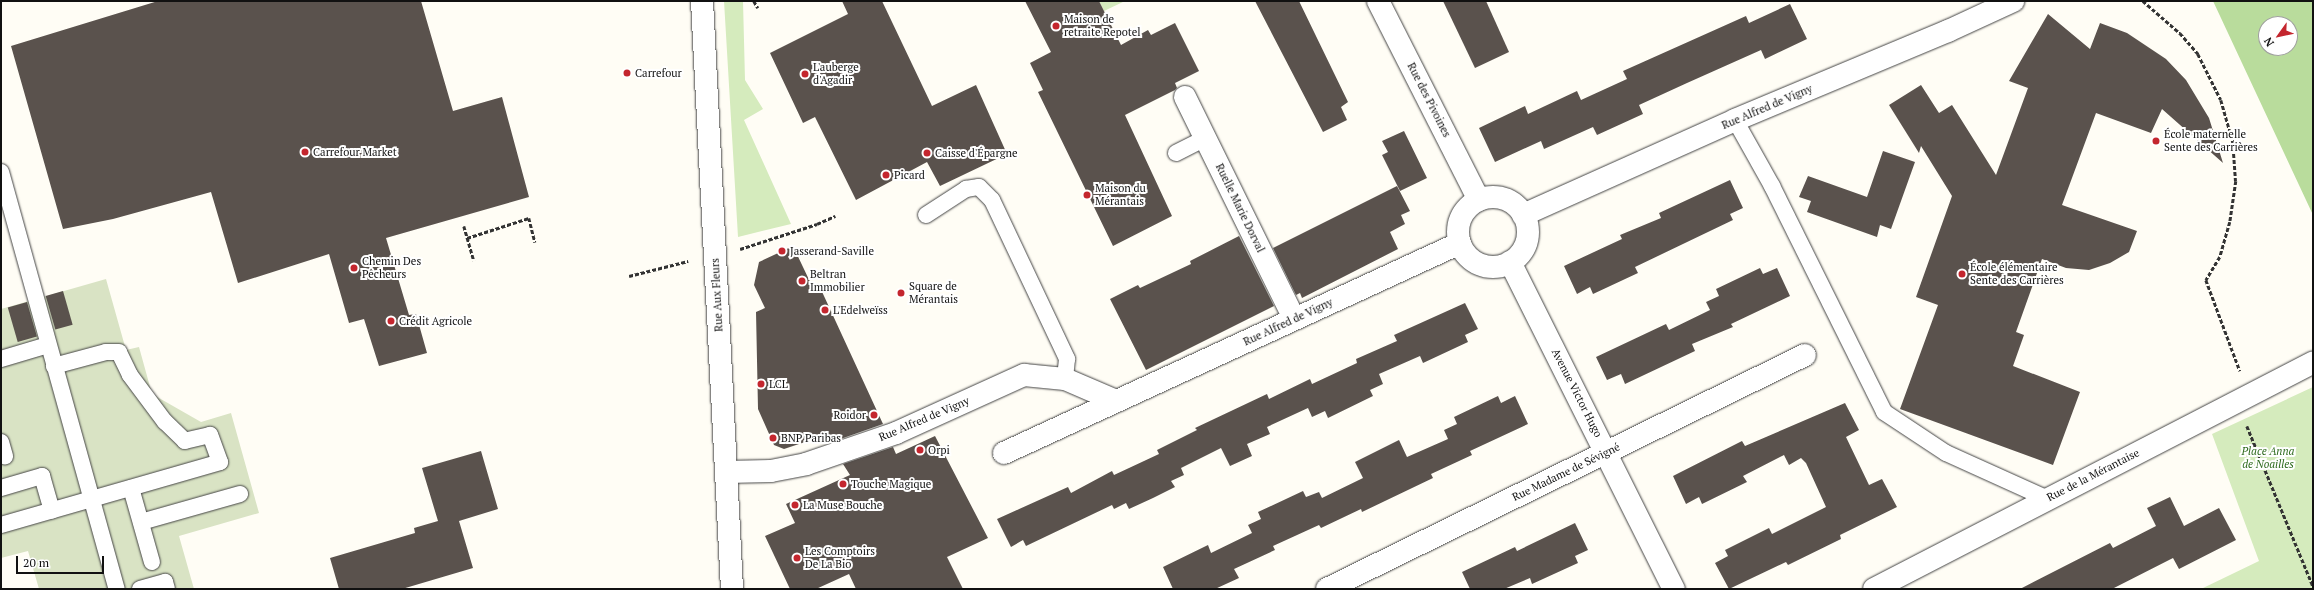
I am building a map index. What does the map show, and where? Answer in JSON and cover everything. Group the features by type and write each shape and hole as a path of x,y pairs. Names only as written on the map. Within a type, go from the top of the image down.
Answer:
{"street":[{"name":"Rue Aux Fleurs","path":"702,1 732,589"},
{"name":"Rue des Pivoines","path":"1378,1 1479,200"},
{"name":"Rue Alfred de Vigny","path":"1523,215 1735,120 1948,31 2013,1"},
{"name":"Ruelle Marie Dorval","path":"1185,97 1294,319"},
{"path":"1491,197 1504,199 1515,205 1523,215 1527,228 1527,241 1521,254 1510,262 1499,267 1486,267 1475,262 1465,254 1460,243 1458,230 1460,218 1468,207 1479,200 1491,197"},
{"name":"Rue Alfred de Vigny","path":"1004,453 1460,243"},
{"name":"Avenue Victor Hugo","path":"1510,262 1607,452 1674,589"},
{"name":"Rue Madame de Sévigné","path":"1327,589 1805,355"},
{"name":"Rue de la Mérantaise","path":"1874,589 2313,362"},
{"name":"Rue Alfred de Vigny","path":"726,472 771,471 806,464 896,433 1024,375 1065,379 1116,401"}],"lane":[{"path":"1735,120 1772,186 1884,412 1946,453 2048,499"},
{"path":"1176,153 1205,138"},
{"path":"1,172 116,589"},
{"path":"926,215 966,189 979,187 992,200 1068,359 1065,379"},
{"path":"1,359 48,346"},
{"path":"1,526 220,462 210,435 186,441 165,422 130,375 119,352 106,352 54,366"},
{"path":"1,488 42,476 52,511"},
{"path":"131,488 152,562"},
{"path":"141,522 240,494"},
{"path":"140,589 165,582 167,589"}],"path":[{"path":"754,1 758,8"},
{"path":"2143,1 2180,33 2198,54 2221,100 2233,142 2236,181 2230,222 2220,257 2206,280 2242,379 2223,390 2231,404 2244,419 2312,580 2313,586"},
{"path":"629,276 668,265 715,256 795,232 835,216"},
{"path":"467,238 529,218 535,242"},
{"path":"464,226 474,261"}],"green space":[{"path":"724,1 743,1 745,80 763,109 744,120 791,224 738,237"},
{"path":"1099,1 1125,1 1104,11"},
{"path":"2213,1 2313,1 2313,215"},
{"path":"106,279 126,350 139,347 152,394 201,422 231,413 259,513 179,536 194,589 39,589 28,551 1,558 1,309"},
{"name":"Place Anna de Noailles","path":"2313,387 2313,589 2201,589 2259,561 2212,434"}],"building":[{"name":"Carrefour Market","path":"158,1 421,1 453,111 502,97 529,197 386,238 409,315 416,314 427,353 379,366 364,319 349,323 329,254 238,283 211,192 113,219 63,229 11,46"},
{"path":"842,1 882,1 932,106 976,85 1007,154 940,186 927,162 856,200 815,117 803,123 770,53 848,14"},
{"path":"1025,1 1099,1 1121,45 1148,30 1151,35 1175,23 1199,71 1175,83 1177,88 1175,90 1125,115 1172,216 1113,246 1038,92 1043,90 1030,63 1051,52"},
{"path":"1255,1 1299,1 1348,102 1341,107 1347,120 1323,132"},
{"path":"1443,1 1486,1 1509,52 1475,68"},
{"path":"1790,4 1807,39 1765,59 1761,50 1687,83 1639,105 1643,114 1597,135 1593,127 1544,149 1541,141 1495,162 1479,128 1525,106 1528,114 1577,91 1581,100 1627,79 1623,71 1746,16 1749,23"},
{"path":"2048,14 2090,49 2100,23 2127,33 2166,59 2186,80 2209,118 2223,163 2162,109 2151,133 2096,113 2062,205 2137,231 2129,252 2110,263 2089,270 2066,268 2042,259 2016,332 2024,335 2013,366 2080,392 2053,465 1900,409 1938,305 1916,297 1952,196 1921,146 1919,153 1889,105 1921,85 1939,113 1952,105 1996,175 2028,88 2009,81"},
{"path":"1404,131 1427,178 1400,191 1382,155 1388,152 1382,141"},
{"path":"1883,151 1915,162 1891,229 1880,225 1877,237 1807,212 1811,201 1799,197 1808,176 1867,197"},
{"path":"1730,180 1743,208 1730,214 1733,220 1635,267 1638,273 1593,294 1590,287 1577,294 1564,266 1622,239 1620,235 1661,218 1659,213"},
{"path":"1397,186 1410,211 1401,215 1405,224 1390,232 1398,249 1302,298 1300,293 1296,295 1273,248"},
{"path":"1239,236 1274,306 1146,370 1110,299 1138,285 1140,288 1191,264 1190,261"},
{"path":"793,246 812,286 818,283 883,424 829,443 826,437 818,441 817,438 784,449 774,445 758,409 756,312 765,308 754,285 759,262"},
{"path":"1760,268 1763,274 1777,268 1790,296 1731,324 1733,327 1692,344 1695,351 1625,384 1621,374 1607,380 1596,357 1666,324 1669,330 1710,310 1706,302 1719,296 1716,289"},
{"path":"63,291 73,325 55,330 46,296"},
{"path":"27,302 37,337 18,342 8,308"},
{"path":"1465,303 1478,329 1465,335 1468,342 1423,363 1420,356 1379,374 1383,384 1370,390 1373,396 1328,418 1325,411 1312,417 1308,408 1267,427 1270,434 1247,444 1252,456 1230,466 1221,448 1181,468 1184,475 1171,481 1175,487 1129,509 1126,503 1114,509 1112,505 1026,546 1023,540 1011,547 997,519 1068,487 1071,493 1112,471 1114,475 1159,454 1157,450 1197,430 1195,428 1267,394 1269,399 1310,379 1312,384 1357,363 1356,359 1397,341 1394,335"},
{"path":"1498,396 1501,403 1515,396 1528,424 1470,451 1472,455 1431,474 1433,478 1362,512 1361,509 1321,528 1319,525 1273,546 1275,550 1234,569 1239,578 1215,589 1173,589 1163,567 1208,545 1211,553 1252,533 1248,525 1261,519 1258,512 1303,491 1306,497 1319,492 1322,498 1363,478 1355,462 1399,440 1407,457 1448,439 1444,430 1457,424 1454,417"},
{"path":"1845,403 1859,430 1846,437 1869,485 1882,479 1897,507 1840,535 1841,539 1788,565 1786,562 1729,589 1715,563 1728,556 1725,550 1769,528 1772,534 1826,507 1806,463 1801,458 1789,465 1784,455 1743,476 1747,482 1702,504 1699,497 1686,504 1673,476 1742,441 1745,446"},
{"path":"935,436 988,538 947,557 963,589 856,589 849,574 816,589 790,589 765,536 795,523 786,504 850,475 843,464 893,447 896,454"},
{"path":"481,451 498,509 459,521 473,568 402,589 339,589 330,558 415,533 414,528 438,521 422,468"},
{"path":"2170,497 2184,526 2219,508 2236,540 2179,569 2173,558 2112,589 2020,589 2110,543 2113,548 2156,526 2147,508"},
{"path":"1575,523 1588,550 1575,556 1578,563 1532,584 1530,578 1504,589 1470,589 1462,572 1515,547 1517,551"}],"place":[{"name":"Maison de retraite Repotel","path":"1056,26"},
{"name":"Carrefour","path":"627,73"},
{"name":"L'auberge d'Agadir","path":"805,74"},
{"name":"École maternelle Sente des Carrières","path":"2156,141"},
{"name":"Carrefour Market","path":"305,152"},
{"name":"Caisse d'Épargne","path":"927,153"},
{"name":"Picard","path":"886,175"},
{"name":"Maison du Mérantais","path":"1087,195"},
{"name":"Jasserand-Saville","path":"782,251"},
{"name":"Chemin Des Pêcheurs","path":"354,268"},
{"name":"École élémentaire Sente des Carrières","path":"1962,274"},
{"name":"Beltran Immobilier","path":"802,281"},
{"name":"Square de Mérantais","path":"901,293"},
{"name":"L'Edelweïss","path":"825,310"},
{"name":"Crédit Agricole","path":"391,321"},
{"name":"LCL","path":"761,384"},
{"name":"Roidor","path":"874,415"},
{"name":"BNP Paribas","path":"773,438"},
{"name":"Orpi","path":"920,450"},
{"name":"Touche Magique","path":"843,484"},
{"name":"La Muse Bouche","path":"795,505"},
{"name":"Les Comptoirs De La Bio","path":"797,558"}]}
